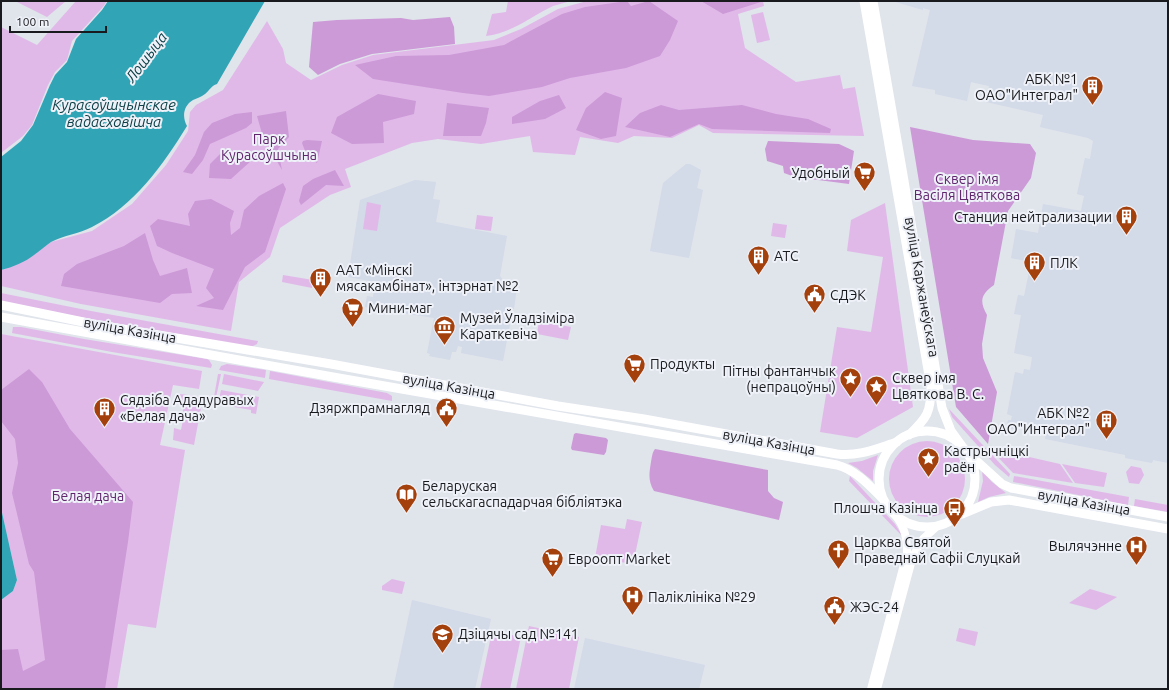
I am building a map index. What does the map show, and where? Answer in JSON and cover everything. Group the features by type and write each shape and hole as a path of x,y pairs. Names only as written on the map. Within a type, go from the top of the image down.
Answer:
{"main road":[{"name":"вуліца Каржанеўскага","path":"864,1 931,387 931,398 928,412 925,418 909,435"},
{"name":"вуліца Каржанеўскага","path":"872,1 942,408 951,431 965,450"},
{"name":"вуліца Казінца","path":"1,305 93,324 558,406 644,419 837,454 859,454 897,442"},
{"name":"вуліца Казінца","path":"1,317 840,466 859,476 883,499"},
{"path":"91,334 89,328 93,324"},
{"path":"256,363 258,352"},
{"path":"398,388 400,377"},
{"path":"924,431 940,433 953,439 965,450 971,460 974,471 974,485 970,500 959,515 947,523 936,527 926,528 903,521 888,508 883,499 879,484 880,468 887,453 897,442 909,435 924,431"},
{"name":"вуліца Казінца","path":"965,450 1002,484 1011,488 1168,517"},
{"name":"вуліца Казінца","path":"959,515 991,502 1009,500 1168,529"}],"street":[{"path":"871,689 907,553 907,540 904,528 902,523 895,515"},
{"path":"877,689 913,556 923,539 936,527"}],"shaded area":[{"path":"892,1 1168,1 1168,463 1153,460 1152,463 1125,458 1125,455 1045,439 1047,428 1037,426 1036,428 1015,424 1014,429 1006,428 1008,420 1011,420 1012,416 1007,414 1015,372 1023,374 1024,369 1030,370 1032,357 1014,353 1021,315 1014,314 1018,295 1024,296 1031,262 1011,258 1016,229 1038,233 1043,204 1081,211 1084,196 1077,194 1085,158 1090,159 1093,141 1088,138 1040,127 1043,115 986,102 989,86 971,82 967,101 935,94 935,90 912,86 930,10 923,8 923,10"},
{"path":"686,164 690,164 701,170 697,188 703,190 689,258 650,251 663,183"},
{"path":"415,180 436,182 433,199 440,200 436,222 507,236 500,276 507,285 517,287 514,309 511,309 509,319 511,319 503,361 461,353 462,347 458,346 456,352 452,352 450,360 429,356 430,354 427,353 434,318 365,307 367,296 373,297 375,282 348,277 360,200"},
{"name":"Дзіцячы сад №141","path":"412,600 491,619 475,689 393,689"},
{"path":"585,638 705,665 699,689 574,689"}],"green space":[{"path":"15,1 66,1 47,17"},
{"path":"76,1 107,1 72,41 67,60 55,72 48,85 32,125 23,136 1,153 1,27 37,45"},
{"path":"508,1 571,1 553,6 504,32 486,36 492,14 506,12"},
{"name":"Парк Курасоўшчына","path":"587,1 763,1 764,6 738,14 745,48 796,82 840,75 843,89 855,87 864,136 713,133 699,125 672,138 634,136 618,143 580,137 575,155 533,152 530,136 481,144 438,139 412,143 345,169 351,187 330,195 280,228 270,257 239,282 231,331 81,304 1,286 1,270 26,260 51,242 92,231 132,204 166,165 188,131 190,112 196,105 223,90 267,21 283,49 286,63 311,80 342,65 373,55 494,40 521,29 558,9"},
{"path":"627,1 631,6 649,1 678,21 670,40 660,56 626,68 570,78 542,87 489,96 373,79 355,65 396,56 449,55 504,45 562,14 585,7"},
{"path":"701,1 761,1 761,2 723,14"},
{"path":"763,12 770,40 757,43 751,15"},
{"path":"450,17 454,27 455,44 372,54 340,64 318,75 309,67 313,22 401,18 413,20"},
{"path":"605,92 622,98 616,136 601,139 576,130 586,108"},
{"path":"378,94 416,101 414,114 383,122 384,143 352,144 331,133 337,117"},
{"path":"559,95 566,108 545,119 512,124 512,117 540,101"},
{"path":"447,103 489,108 486,123 481,136 443,136"},
{"path":"661,105 679,110 742,105 776,114 808,119 831,129 830,133 712,129 699,124 670,137 625,127 640,113"},
{"path":"286,111 289,137 278,149 282,170 263,137 257,116"},
{"path":"252,112 252,123 246,128 210,144 203,160 192,174 183,172 195,155 204,132 212,123 235,114"},
{"name":"Сквер імя Васіля Цвяткова","path":"910,127 973,140 1030,144 1036,153 1031,178 1008,211 994,285 986,292 982,302 987,315 982,344 983,358 997,392 988,444 956,407"},
{"path":"303,141 322,141 317,163 307,156 302,143"},
{"path":"768,141 839,144 854,151 849,184 795,177 784,173 783,166 767,161 765,149"},
{"path":"223,151 245,153 252,160 231,179 209,178 210,164"},
{"path":"335,170 344,186 326,185 301,205 299,201 303,186 313,179"},
{"path":"283,183 286,189 265,252 245,267 223,310 196,306 214,298 206,288 214,269 157,246 150,226 158,219 190,226 188,214 195,201 211,199 234,211 230,223 231,235 240,228 244,210 259,196"},
{"path":"367,202 381,205 377,231 363,229"},
{"name":"Сквер імя Васіля Цвяткова","path":"885,203 913,407 857,438 820,432 837,327 871,332 883,257 847,251 851,220"},
{"path":"477,215 493,217 491,231 475,229"},
{"path":"773,223 787,225 785,238 771,236"},
{"path":"145,233 153,260 160,276 187,268 192,293 172,294 160,303 61,286 64,274 77,264 124,246"},
{"path":"283,275 313,280 312,288 282,282"},
{"path":"1,293 258,341 257,344 251,347 40,310 1,301"},
{"path":"539,321 571,327 568,340 537,334"},
{"path":"13,327 21,327 207,359 212,365 211,368 112,352 12,333"},
{"name":"Белая дача","path":"1,334 202,371 199,389 173,385 160,445 185,450 156,628 128,624 117,689 1,689 1,600 13,591 17,580 1,508"},
{"path":"227,364 266,370 265,378 219,370 221,366"},
{"path":"29,369 42,382 70,429 133,502 105,689 1,689 1,650 18,649 23,671 45,660 34,572 29,564 12,493 18,463 15,439 1,421 1,390"},
{"path":"270,371 387,393 392,396 392,401 269,379"},
{"path":"218,374 221,374 215,402 211,401 211,403 205,401 206,396 214,397"},
{"path":"224,374 264,382 258,391 222,384"},
{"path":"221,390 259,397 256,414 251,413 251,410 218,404"},
{"path":"180,394 203,397 194,445 173,440 174,428 181,430 183,420 181,419 185,401 179,400"},
{"path":"949,409 1010,474 1009,477 995,465 952,417"},
{"path":"576,433 606,438 608,440 604,455 572,450 571,448 574,434"},
{"path":"927,441 941,444 954,452 962,465 965,479 962,493 954,506 941,514 927,517 913,514 900,506 892,493 889,479 892,465 900,452 913,444"},
{"path":"655,449 768,470 768,491 774,498 783,502 779,520 654,491 649,474 652,455"},
{"path":"998,450 1060,464 1073,483 1013,473 995,454"},
{"path":"878,455 873,471 873,481 857,468 848,463 862,461"},
{"path":"1062,464 1107,473 1104,487 1075,483"},
{"path":"1131,466 1141,468 1144,475 1139,484 1129,483 1126,472"},
{"path":"982,471 992,482 1006,493 989,497 978,502 983,481"},
{"path":"850,476 895,524 903,537 849,481"},
{"path":"1014,476 1129,497 1128,505 1013,482"},
{"path":"1135,499 1168,505 1168,512 1134,506"},
{"path":"627,519 642,522 633,564 595,558 601,525 625,529"},
{"path":"392,579 405,582 402,594 382,590 382,586"},
{"path":"1090,589 1117,597 1096,610 1069,603"},
{"path":"529,626 579,637 569,689 516,689"},
{"path":"959,628 978,632 975,646 956,641"},
{"path":"492,631 521,637 510,689 480,689"}],"water":[{"name":"Курасоўшчынскае вадасховішча","path":"108,1 265,1 217,84 205,94 187,105 184,112 184,119 187,126 157,170 134,196 121,208 92,227 51,242 27,260 1,270 1,157 21,141 33,125 55,75 67,62 76,39 102,10"},
{"path":"1,508 17,580 13,591 1,600"}],"place":[{"name":"АБК №1 ОАО\"Интеграл\"","path":"1093,106"},
{"name":"Удобный","path":"865,192"},
{"name":"Станция нейтрализации","path":"1127,236"},
{"name":"АТС","path":"759,276"},
{"name":"ПЛК","path":"1035,282"},
{"name":"ААТ «Мінскі мясакамбінат», інтэрнат №2","path":"321,298"},
{"name":"СДЭК","path":"815,314"},
{"name":"Мини-маг","path":"352,328"},
{"name":"Музей Ўладзіміра Караткевіча","path":"444,346"},
{"name":"Продукты","path":"634,384"},
{"name":"Пітны фантанчык (непрацоўны)","path":"851,398"},
{"name":"Сквер імя Цвяткова В. С.","path":"877,406"},
{"name":"Сядзіба Ададуравых «Белая дача»","path":"104,428"},
{"name":"Дзяржпрамнагляд","path":"446,428"},
{"name":"АБК №2 ОАО\"Интеграл\"","path":"1106,440"},
{"name":"Кастрычніцкі раён","path":"928,478"},
{"name":"Беларуская сельскагаспадарчая бібліятэка","path":"406,514"},
{"name":"Плошча Казінца","path":"954,528"},
{"name":"Вылячэнне","path":"1137,566"},
{"name":"Царква Святой Праведнай Сафіі Слуцкай","path":"839,570"},
{"name":"Евроопт Market","path":"552,578"},
{"name":"Паліклініка №29","path":"632,616"},
{"name":"ЖЭС-24","path":"834,626"},
{"name":"Дзіцячы сад №141","path":"442,654"}],"water label":[{"name":"Лошыца","path":"146,57"}]}
